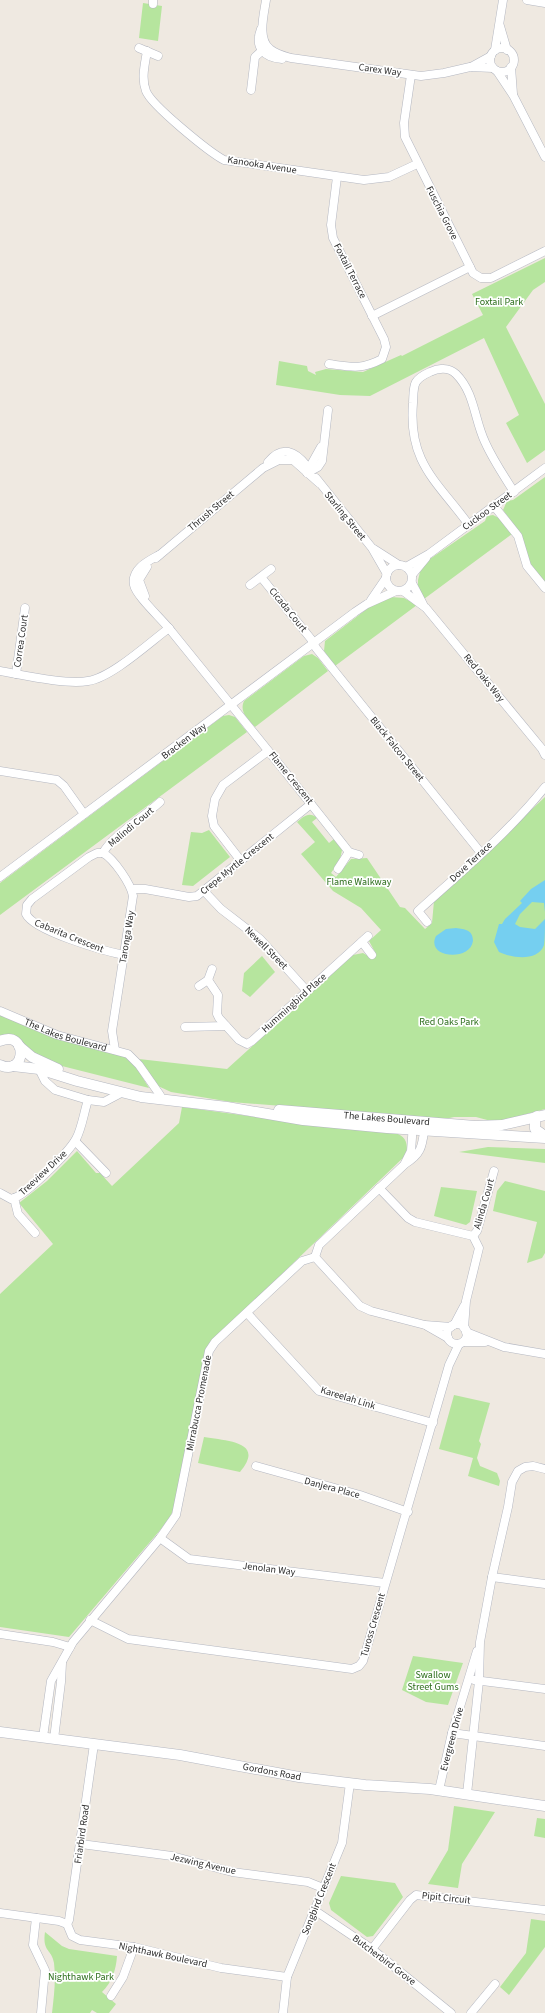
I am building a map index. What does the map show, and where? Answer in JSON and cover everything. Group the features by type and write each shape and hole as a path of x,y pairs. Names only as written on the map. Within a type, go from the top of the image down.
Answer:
{"street":[{"path":"251,90 254,61 257,54 264,49 262,24 266,0"},
{"path":"503,0 490,63 513,95 542,143 545,157"},
{"path":"526,0 545,3"},
{"path":"499,24 507,50 513,58 511,67 513,95"},
{"path":"493,53 501,48 507,50"},
{"name":"Carex Way","path":"264,49 291,58 410,75 432,75 470,67 495,69"},
{"name":"Kanooka Avenue","path":"158,56 143,50 143,79 149,97 218,157 236,163 364,180 381,179 417,164"},
{"name":"Carex Way","path":"470,67 493,53"},
{"path":"495,69 505,71 511,67"},
{"name":"Fuschia Grove","path":"410,75 404,130 407,143 476,276 489,279 545,251"},
{"name":"Foxtail Terrace","path":"329,364 360,368 382,359 385,352 386,343 336,245 332,231 337,177"},
{"path":"372,316 470,267"},
{"path":"469,525 429,474 418,454 412,416 414,385 420,377 440,369 449,369 458,376 467,388 472,400 486,446 514,492"},
{"path":"309,470 318,455 323,442 328,410"},
{"name":"Thrush Street","path":"231,705 156,612 139,595 135,589 134,580 140,567 159,555 263,468 279,460 289,459 309,470"},
{"name":"Cuckoo Street","path":"402,566 429,554 545,468"},
{"name":"Starling Street","path":"309,470 372,548 387,576"},
{"path":"494,506 518,536 524,560 545,588"},
{"name":"Starling Street","path":"372,548 402,566"},
{"name":"Cuckoo Street","path":"412,579 429,554"},
{"path":"402,566 412,579 399,591 389,586 387,576 392,568 402,566"},
{"path":"250,585 271,569"},
{"name":"Bracken Way","path":"368,604 387,576"},
{"name":"Cicada Court","path":"261,577 314,644"},
{"name":"Red Oaks Way","path":"412,579 426,608 544,752"},
{"name":"Bracken Way","path":"0,877 368,604 399,591"},
{"name":"Red Oaks Way","path":"399,591 426,608"},
{"name":"Correa Court","path":"16,674 25,608"},
{"path":"0,671 74,682 95,680 112,671 169,628"},
{"name":"Black Falcon Street","path":"314,644 481,852"},
{"name":"Flame Crescent","path":"231,705 349,852"},
{"path":"241,861 214,826 212,816 215,799 223,785 268,751"},
{"path":"0,771 57,780 64,786 84,814"},
{"name":"Dove Terrace","path":"427,922 418,911 534,801 545,787"},
{"name":"Dove Terrace","path":"534,801 545,795"},
{"name":"Malindi Court","path":"104,853 110,842 146,815 160,802"},
{"name":"Crepe Myrtle Crescent","path":"132,893 153,892 190,897 197,896 312,804"},
{"path":"338,869 349,852 359,855"},
{"name":"Cabarita Crescent","path":"104,853 97,853 89,857 32,899 27,905 26,914 32,922 50,930 91,947 124,955"},
{"path":"104,853 112,861 132,893"},
{"name":"Newell Street","path":"204,891 221,909 260,939 307,991"},
{"name":"Taronga Way","path":"115,1050 112,1031 132,893"},
{"name":"Hummingbird Place","path":"208,980 218,995 217,1014 226,1026 243,1043 249,1043 368,936"},
{"path":"362,942 372,955"},
{"path":"199,986 208,980 212,969"},
{"name":"The Lakes Boulevard","path":"0,1011 57,1034 132,1056 160,1095"},
{"path":"185,1027 226,1026"},
{"name":"Taronga Way","path":"102,1047 112,1031"},
{"path":"0,1041 9,1039 19,1046 21,1055 17,1063 13,1066"},
{"name":"The Lakes Boulevard","path":"19,1046 32,1057 57,1069 198,1104"},
{"name":"The Lakes Boulevard","path":"1,1068 13,1066 39,1069 121,1093 163,1101 308,1112 413,1126 545,1137"},
{"path":"39,1069 45,1081 56,1090 88,1100 104,1102 121,1093"},
{"name":"Treeview Drive","path":"14,1198 31,1186 69,1150 75,1141 88,1100"},
{"path":"541,1116 535,1121 536,1129 545,1137"},
{"name":"The Lakes Boulevard","path":"425,1127 502,1125 541,1116"},
{"path":"404,1164 411,1151 413,1126"},
{"path":"425,1127 419,1153 404,1164 319,1245 315,1257 360,1306 371,1311 425,1325 453,1326 504,1347 545,1354"},
{"path":"75,1141 106,1173"},
{"name":"Alinda Court","path":"473,1236 477,1231 494,1171"},
{"path":"379,1188 408,1218 415,1222 473,1236 479,1248 466,1301 466,1337 455,1341"},
{"path":"0,1192 11,1199 14,1198 18,1214 35,1233"},
{"name":"Mirrabucca Promenade","path":"43,1737 51,1681 70,1647 90,1620 160,1538 176,1515 209,1351 215,1342 302,1261 315,1257"},
{"path":"455,1341 447,1332 453,1326 466,1301"},
{"name":"Kareelah Link","path":"247,1313 320,1392 433,1422"},
{"path":"425,1325 455,1341 490,1342"},
{"name":"Tuross Crescent","path":"90,1620 128,1639 352,1669 359,1666 363,1661 385,1583 408,1512 455,1341"},
{"name":"Danjera Place","path":"256,1466 360,1495 408,1512"},
{"name":"Evergreen Drive","path":"439,1790 452,1733 480,1642 492,1577 508,1507 520,1473 545,1470"},
{"name":"Jenolan Way","path":"160,1538 189,1559 385,1583"},
{"path":"492,1577 545,1584"},
{"path":"0,1634 53,1642 70,1647"},
{"name":"Evergreen Drive","path":"467,1794 479,1681 480,1642"},
{"name":"Mirrabucca Promenade","path":"54,1739 62,1663"},
{"path":"469,1679 545,1689"},
{"name":"Gordons Road","path":"0,1732 180,1755 284,1775 350,1783 439,1790 545,1806"},
{"path":"452,1733 545,1746"},
{"name":"Friarbird Road","path":"67,1924 69,1920 81,1844 94,1744"},
{"name":"Songbird Crescent","path":"283,2013 287,1977 342,1843 350,1783"},
{"name":"Jezwing Avenue","path":"81,1844 172,1856 232,1872 308,1882 323,1888"},
{"name":"Pipit Circuit","path":"372,1949 416,1894 545,1910"},
{"name":"Butcherbird Grove","path":"314,1910 372,1949 451,2013"},
{"path":"0,1913 59,1921 67,1924"},
{"path":"36,1918 33,1945 45,1970 40,2013"},
{"name":"Nighthawk Boulevard","path":"67,1924 72,1936 80,1940 134,1947 221,1968 287,1977"},
{"path":"111,1996 124,1977 134,1947"},
{"path":"471,2013 495,1984"}],"green space":[{"path":"143,3 162,6 158,41 139,38"},
{"name":"Foxtail Park","path":"545,258 545,282 533,290 506,327 545,404 545,450 527,463 506,423 519,415 484,338 370,396 340,395 276,385 279,361 307,366 308,371 316,375 315,372 326,369 363,372 401,355 402,356 483,315 472,294"},
{"path":"545,477 545,583 528,561 521,534 503,510 507,501 513,500"},
{"path":"493,515 499,518 512,534 424,599 418,586 418,580 420,572 427,561 485,521 487,516"},
{"path":"391,597 404,598 417,605 335,666 324,651 325,641 376,602"},
{"path":"312,654 318,658 328,671 255,727 243,712 244,701 304,656"},
{"path":"229,715 235,717 247,732 0,915 0,883 223,716"},
{"name":"Red Oaks Park","path":"545,797 545,1109 505,1120 491,1121 476,1117 454,1117 445,1119 231,1102 171,1092 158,1086 139,1059 227,1069 353,955 363,953 370,957 375,952 369,941 381,930 361,908 333,891 301,854 315,842 297,822 304,817 311,815 317,818 312,822 329,843 334,839 342,850 340,860 331,873 336,877 351,859 367,858 400,907 405,908 425,929 432,923 434,901"},
{"path":"209,830 230,857 193,886 182,885 191,832 202,833"},
{"path":"262,956 275,972 250,997 242,991 244,973"},
{"path":"0,1015 59,1039 123,1056 133,1062 149,1088 58,1065 0,1037"},
{"path":"182,1107 309,1124 390,1131 402,1136 406,1142 406,1155 212,1341 204,1357 174,1508 170,1517 69,1637 0,1627 0,1294 53,1244 19,1203 47,1181 77,1151 96,1173 100,1173 112,1186 179,1123"},
{"path":"488,1147 545,1149 545,1163 459,1152"},
{"path":"505,1181 545,1191 545,1253 542,1258 527,1263 537,1222 493,1211 497,1191"},
{"path":"441,1187 477,1191 470,1222 466,1225 434,1216"},
{"path":"454,1395 490,1403 479,1441 481,1444 477,1458 480,1466 497,1473 500,1481 499,1486 468,1476 473,1458 439,1449"},
{"path":"204,1437 240,1444 246,1448 248,1454 247,1462 240,1472 198,1463"},
{"name":"Swallow Street Gums","path":"413,1656 463,1663 448,1705 426,1702 402,1690"},
{"path":"454,1806 495,1812 462,1864 458,1888 428,1884 448,1850"},
{"path":"537,1818 545,1819 545,1838 534,1836"},
{"path":"341,1876 395,1883 403,1897 373,1936 367,1937 331,1910 329,1903"},
{"path":"531,1919 545,1921 545,1947 509,1995 500,1987 526,1953"},
{"name":"Nighthawk Park","path":"45,1932 62,1946 69,1949 117,1956 113,1976 102,1992 116,2004 109,2013 97,2013 92,2010 90,2013 52,2013 55,1969 53,1958 46,1947 44,1938"}],"water":[{"path":"545,880 545,912 544,903 532,902 520,914 515,924 520,927 535,929 545,919 544,945 541,950 536,954 524,957 511,956 499,952 494,942 499,924 502,924 505,919 522,903 520,901 531,889"},
{"path":"456,928 468,931 472,934 473,941 470,948 457,954 449,955 442,953 437,949 434,943 436,936 446,929"}],"park label":[{"name":"Flame Walkway","path":"359,882"}]}
